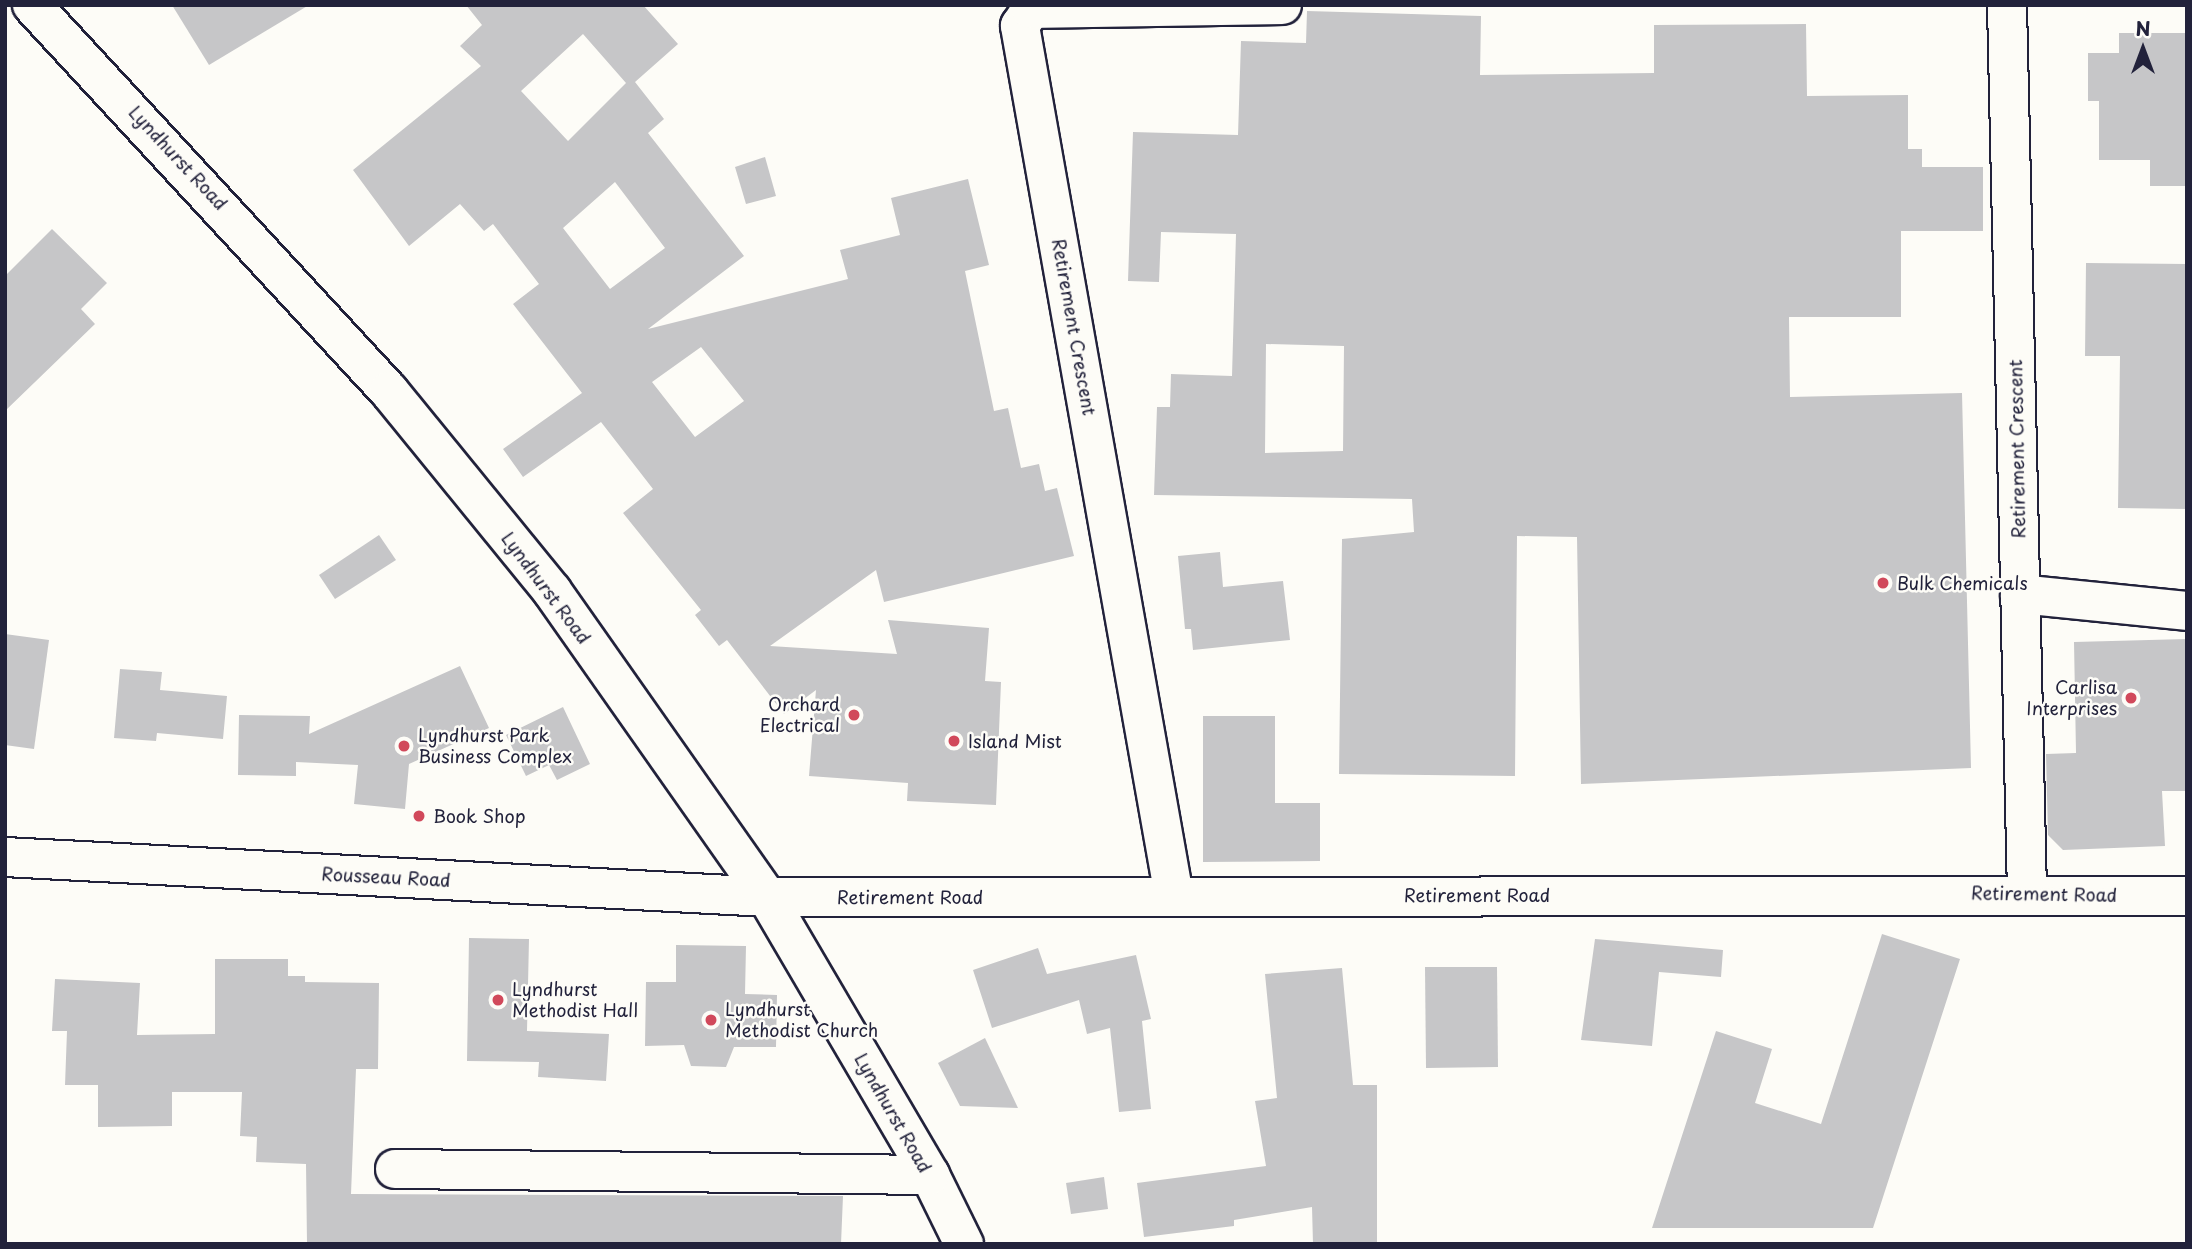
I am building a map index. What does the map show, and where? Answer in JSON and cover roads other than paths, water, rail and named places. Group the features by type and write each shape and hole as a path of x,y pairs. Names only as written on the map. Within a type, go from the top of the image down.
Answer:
{"street":[{"name":"Lyndhurst Road","path":"32,5 389,391 552,591 767,897 930,1175 964,1244"},
{"name":"Retirement Crescent","path":"1174,896 1020,26 1031,9 1282,5"},
{"name":"Retirement Crescent","path":"2007,5 2027,893"},
{"path":"2020,594 2187,611"},
{"name":"Rousseau Road","path":"5,857 767,897"},
{"name":"Retirement Road","path":"767,897 2027,893 2187,896"},
{"path":"395,1169 930,1175"}],"place":[{"name":"Bulk Chemicals","path":"1883,583"},
{"name":"Carlisa Interprises","path":"2131,698"},
{"name":"Orchard Electrical","path":"854,715"},
{"name":"Island Mist","path":"954,741"},
{"name":"Lyndhurst Park Business Complex","path":"404,746"},
{"name":"Book Shop","path":"419,816"},
{"name":"Lyndhurst Methodist Hall","path":"498,1000"},
{"name":"Lyndhurst Methodist Church","path":"711,1020"}]}
